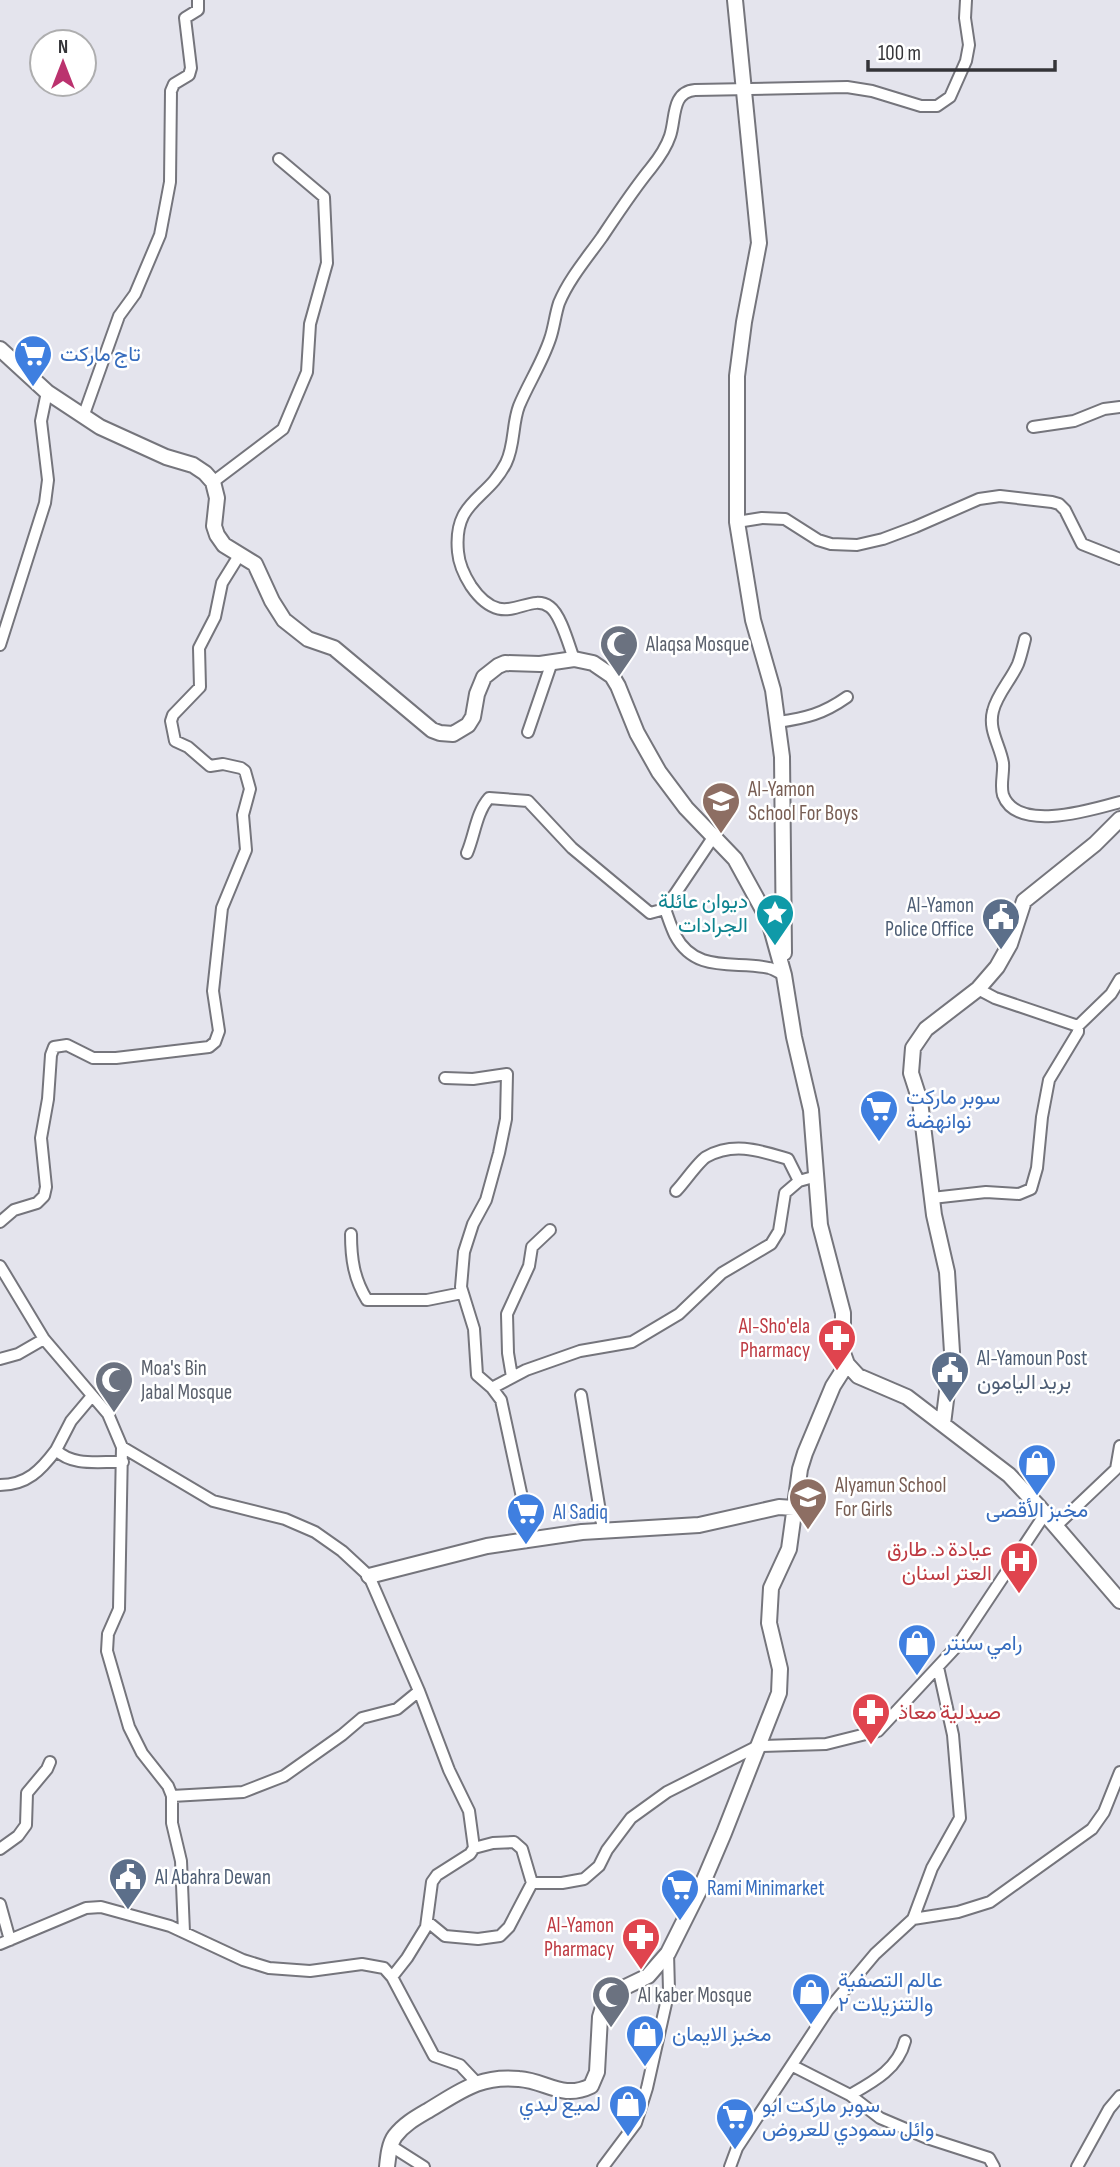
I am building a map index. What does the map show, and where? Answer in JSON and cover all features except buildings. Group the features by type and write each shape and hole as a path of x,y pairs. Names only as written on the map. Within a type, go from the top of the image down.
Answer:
{"street":[{"path":"83,417 118,316 135,294 160,235 170,182 171,91 174,84 189,75 191,68 185,18 198,10 198,0"},
{"path":"735,0 759,243 737,376 737,522 753,620 774,690 782,757 784,975"},
{"path":"574,659 551,608 540,604 498,609 481,600 461,567 458,552 460,519 505,465 519,407 550,340 559,303 631,192 659,157 671,135 679,99 689,90 847,87 872,91 921,106 937,106 950,97 966,61 969,45 965,18 966,0"},
{"path":"213,482 283,429 307,372 310,324 327,263 324,197 279,159"},
{"path":"0,349 47,392 83,417 128,442 193,465 205,473 213,482 217,498 214,526 217,535 224,545 255,564 275,608 289,626 307,639 334,648 432,730 453,734 468,724 473,717 480,684 489,672 498,666 513,662 574,659 598,665 615,681 651,759 677,796 740,868 769,921 784,975 794,1037 811,1110 820,1225 843,1313 843,1353 846,1364 858,1376 907,1397 1009,1475 1120,1601"},
{"path":"0,645 45,503 48,480 41,421 47,392"},
{"path":"1033,427 1074,421 1104,409 1120,407"},
{"path":"737,522 762,518 785,519 818,540 831,544 857,545 882,540 979,499 1011,496 1056,503 1065,510 1082,544 1120,559"},
{"path":"0,1222 14,1210 37,1203 44,1196 46,1187 41,1138 54,1047 67,1045 93,1058 116,1058 209,1046 218,1038 214,990 220,918 230,883 246,850 243,816 250,789 245,771 241,768 223,764 210,766 188,747 175,741 171,721 173,715 200,687 199,648 215,617 222,583 240,554"},
{"path":"1025,639 1018,663 992,715 993,733 1003,763 1002,790 1007,803 1017,813 1030,816 1087,812 1120,802"},
{"path":"528,732 552,662"},
{"path":"778,722 803,719 826,711 847,697"},
{"path":"467,853 474,837 480,809 489,798 528,801 572,848 650,913 665,909 714,836"},
{"path":"943,1424 952,1352 947,1272 932,1198 920,1101 911,1073 911,1056 916,1041 926,1029 990,977 1004,956 1024,901 1096,844 1120,818"},
{"path":"665,909 675,936 688,952 706,961 731,966 769,968 784,975"},
{"path":"932,1198 986,1192 1018,1194 1031,1189 1037,1168 1049,1080 1078,1032 1078,1026 1111,994 1120,979"},
{"path":"978,989 1006,1002 1078,1026"},
{"path":"445,1078 473,1079 507,1074 506,1119 486,1200 473,1224 464,1252 462,1293 474,1329 477,1375 492,1388 500,1401 531,1539"},
{"path":"676,1191 705,1158 735,1148 751,1147 789,1159 799,1181"},
{"path":"492,1388 512,1377 580,1351 632,1342 679,1314 722,1273 771,1244 779,1231 785,1193 799,1181 817,1176"},
{"path":"512,1377 507,1314 529,1266 532,1247 550,1230"},
{"path":"351,1234 351,1259 358,1286 367,1300 427,1300 462,1293"},
{"path":"0,1266 44,1339 108,1414 122,1447 119,1609 108,1634 107,1651 135,1740 151,1766 168,1786 172,1796 172,1823 181,1861 184,1932"},
{"path":"0,1359 18,1354 44,1339"},
{"path":"387,2167 394,2137 408,2123 464,2087 501,2079 519,2079 573,2092 592,2086 597,2072 603,2007 619,1990 648,1976 668,1953 701,1887 744,1786 780,1686 780,1669 770,1632 769,1605 774,1580 789,1549 805,1452 833,1386 846,1364"},
{"path":"581,1395 603,1530"},
{"path":"0,1485 15,1485 36,1474 56,1450 71,1421 92,1396"},
{"path":"1056,1526 1116,1469 1120,1446"},
{"path":"122,1447 213,1501 285,1519 315,1532 342,1551 369,1576 449,1770 469,1811 474,1848 470,1854 437,1875 432,1882 428,1922 407,1958 391,1977"},
{"path":"56,1450 64,1458 76,1461 123,1462"},
{"path":"369,1576 487,1546 603,1530 698,1525 779,1507 794,1508"},
{"path":"532,1883 562,1884 584,1880 599,1866 607,1850 631,1818 667,1792 758,1746 825,1744 878,1731 958,1645 1045,1514"},
{"path":"730,2167 737,2148 828,2010 875,1954 913,1919 932,1868 960,1818 953,1735 938,1667"},
{"path":"172,1796 243,1792 284,1776 362,1718 397,1709 419,1692"},
{"path":"0,1849 18,1836 26,1825 27,1793 50,1762"},
{"path":"913,1919 958,1912 990,1902 1034,1872 1092,1829 1104,1812 1120,1772"},
{"path":"428,1922 445,1936 478,1939 500,1936 509,1927 532,1883 522,1849 514,1842 493,1843 474,1848"},
{"path":"0,1904 5,1942 93,1907 170,1926 243,1960 269,1968 296,1971 362,1964 384,1968 434,2056 460,2065 477,2083"},
{"path":"603,2167 636,2123 647,2088 669,1990 668,1953"},
{"path":"850,2095 874,2082 890,2068 903,2050 905,2041"},
{"path":"793,2066 850,2095 880,2118 927,2138 989,2158 993,2167"},
{"path":"1077,2167 1109,2109 1120,2096"},
{"path":"391,2146 424,2167"}],"place":[{"name":"تاج ماركت","path":"33,388"},
{"name":"Alaqsa Mosque","path":"619,678"},
{"name":"Al-Yamon School For Boys","path":"721,835"},
{"name":"ديوان عائلة الجرادات","path":"775,947"},
{"name":"Al-Yamon Police Office","path":"1001,951"},
{"name":"سوبر ماركت نوانهضة","path":"879,1143"},
{"name":"Al-Sho'ela Pharmacy","path":"837,1372"},
{"name":"Al-Yamoun Post بريد اليامون","path":"950,1404"},
{"name":"Moa's Bin Jabal Mosque","path":"114,1414"},
{"name":"مخبز الأقصى","path":"1037,1497"},
{"name":"Alyamun School For Girls","path":"808,1531"},
{"name":"Al Sadiq","path":"526,1546"},
{"name":"عيادة د. طارق العتر اسنان","path":"1019,1595"},
{"name":"رامي سنتر","path":"917,1677"},
{"name":"صيدلية معاذ","path":"871,1746"},
{"name":"Al Abahra Dewan","path":"128,1911"},
{"name":"Rami Minimarket","path":"680,1922"},
{"name":"Al-Yamon Pharmacy","path":"641,1971"},
{"name":"عالم التصفية والتنزيلات ٢","path":"811,2026"},
{"name":"Al kaber Mosque","path":"611,2029"},
{"name":"مخبز الايمان","path":"645,2068"},
{"name":"لميع لبدي","path":"628,2138"},
{"name":"سوبر ماركت ابو وائل سمودي للعروض","path":"735,2151"}]}
